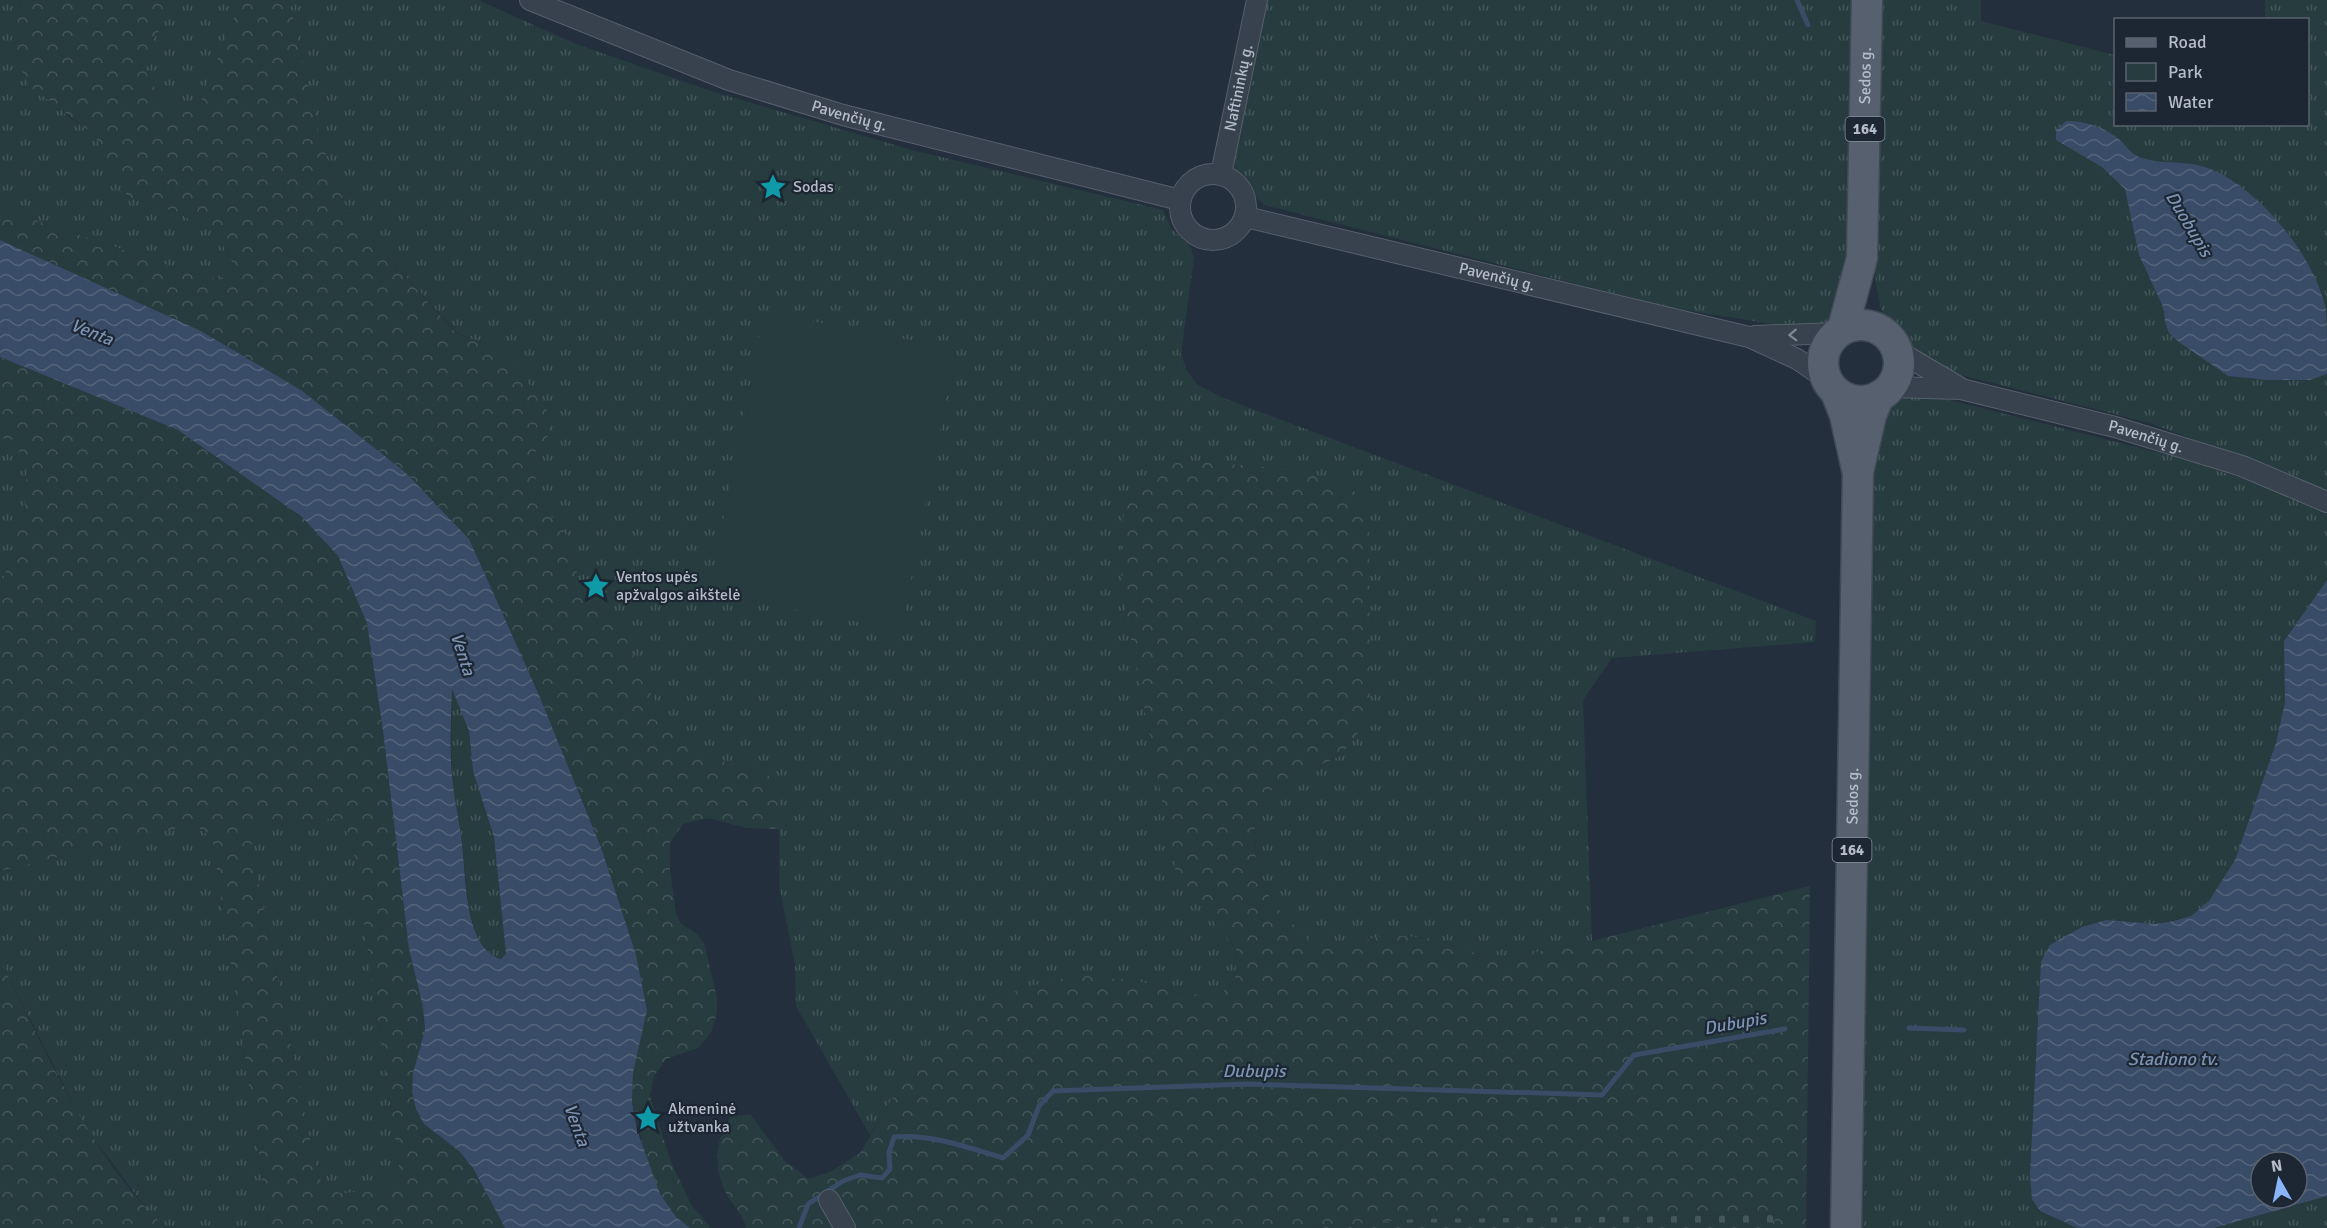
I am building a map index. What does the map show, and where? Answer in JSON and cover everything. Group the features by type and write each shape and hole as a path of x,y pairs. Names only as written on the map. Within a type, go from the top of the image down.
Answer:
{"main road":[{"name":"Sedos g.","path":"1867,0 1862,258 1875,313 1890,341"},
{"name":"Sedos g.","path":"1839,331 1862,258"},
{"path":"1839,331 1863,324 1890,341"},
{"name":"164","path":"1831,385 1822,358 1824,349 1839,331"},
{"name":"164","path":"1885,392 1899,370 1890,341"},
{"name":"Sedos g.","path":"1831,385 1845,415 1858,472"},
{"path":"1831,385 1857,401 1885,392"},
{"name":"Sedos g.","path":"1846,1228 1858,472 1871,415 1885,392"}],"street":[{"name":"Pavenčių g.","path":"530,0 626,40 752,87 843,115 1180,201"},
{"name":"Naftininkų g.","path":"1221,174 1257,0"},
{"path":"1221,174 1239,186 1245,195 1245,217 1235,233 1217,241 1208,240 1189,231 1180,211 1180,201 1191,182 1200,176 1221,174"},
{"name":"Pavenčių g.","path":"1245,217 1749,336 1797,358 1831,385"},
{"name":"Pavenčių g.","path":"1749,336 1839,331"},
{"name":"Pavenčių g.","path":"1890,341 1961,389"},
{"name":"Pavenčių g.","path":"1885,392 1961,389 2176,445 2242,466 2327,502"},
{"path":"829,1200 844,1228"}],"green space":[{"path":"0,0 20,0 12,46 65,114 95,135 108,165 128,197 174,211 216,233 232,262 220,280 188,272 0,208"},
{"path":"20,0 167,0 164,22 147,50 147,78 169,105 198,108 241,0 289,0 321,142 349,214 457,334 497,348 510,357 549,413 549,435 533,455 536,477 544,505 564,530 585,599 622,628 642,678 664,716 688,742 714,759 770,776 780,790 780,829 747,828 708,818 683,824 670,843 670,870 676,913 681,924 696,933 704,943 717,998 717,1013 711,1033 698,1048 666,1059 654,1076 650,1096 671,1162 692,1206 711,1228 690,1228 676,1217 660,1194 647,1162 632,1102 633,1073 647,1010 636,955 602,850 539,695 469,539 405,472 301,390 201,331 0,240 0,208 188,272 220,280 232,262 216,233 174,211 128,197 108,165 95,135 28,85 12,46"},
{"path":"167,0 241,0 198,108 169,105 147,78 147,50 164,22"},
{"path":"289,0 478,0 576,44 708,90 912,150 1163,210 1171,228 1190,246 1194,257 1181,354 1187,371 1198,385 1221,397 1816,621 1815,642 1612,658 1583,700 1592,941 1512,957 1475,953 1429,938 1386,935 1348,945 1313,945 1272,903 1256,863 1254,812 1275,786 1340,756 1370,701 1176,873 1237,951 1235,980 1218,996 1189,996 1138,981 936,1055 898,1089 870,1135 796,1006 795,965 779,884 780,790 770,776 714,759 688,742 664,716 642,678 622,628 585,599 564,530 549,514 538,487 533,455 549,435 497,348 458,334 349,214 321,142"},
{"path":"1265,0 1851,0 1846,286 1828,326 1798,328 1672,308 1264,205 1236,173 1232,154"},
{"path":"1882,0 1981,0 1981,21 2114,55 2114,126 2309,126 2309,18 2265,18 2265,0 2327,0 2327,490 2150,423 1961,375 1918,355 1893,331 1880,305 1874,247"},
{"path":"764,312 956,349 901,630 709,593"},
{"path":"0,357 178,430 302,517 338,556 367,623 383,731 409,949 423,1007 425,1030 413,1073 412,1092 416,1109 424,1124 459,1151 473,1168 505,1228 270,1228 213,843 203,830 190,825 0,871 0,591 25,506 27,470 14,440 0,438","holes":["333,818 346,829 352,840 399,1165 394,1182 369,1190 339,1193 325,1186 315,1164 251,847 254,831 264,825"]},
{"path":"1909,395 1937,397 2184,459 2247,480 2327,513 2327,580 2284,641 2285,702 2276,743 2235,860 2222,882 2209,901 2191,916 2156,924 2106,920 2082,927 2050,945 2032,1199 2040,1211 2077,1228 1861,1228 1864,897 1874,438 1890,401"},
{"path":"0,438 14,439 27,470 25,506 0,591"},
{"path":"1166,461 1241,465 1302,472 1329,479 1350,488 1365,506 1369,524 1370,701 1358,733 1340,756 1275,786 1254,812 1256,863 1272,903 1313,944 1348,945 1386,935 1429,938 1475,953 1512,957 1592,941 1810,886 1806,1228 1773,1228 1772,1215 1416,1219 1313,1228 746,1228 742,1217 724,1190 718,1169 718,1148 731,1117 750,1114 784,1160 808,1179 830,1172 860,1153 898,1089 975,1013 1021,988 1078,975 1138,981 1189,996 1218,996 1235,980 1237,951 1176,873 1122,593 1120,533 1128,493"},
{"path":"452,687 469,731 473,771 494,837 506,954 501,959 489,952 480,941 470,909 453,784"},
{"path":"333,818 346,829 352,840 399,1165 394,1182 369,1190 348,1193 339,1193 325,1186 315,1164 251,847 254,830 264,825"},
{"path":"190,825 203,830 213,843 270,1228 166,1228 149,1212 85,1127 0,960 0,871"},
{"path":"0,960 53,1066 92,1136 114,1169 166,1228 0,1228"},
{"path":"2327,1196 2327,1228 2214,1228 2278,1210 2309,1210 2309,1201"},
{"path":"1773,1215 1773,1228 1313,1228 1416,1219"}],"water":[{"path":"2066,121 2081,122 2102,129 2115,136 2133,153 2142,158 2205,167 2225,176 2263,206 2297,246 2320,289 2326,310 2327,374 2310,380 2269,380 2228,376 2169,333 2164,309 2139,255 2125,189 2102,167 2056,140 2056,130"},
{"name":"Venta","path":"0,240 201,331 301,390 405,472 469,539 539,695 602,850 636,955 647,1010 633,1073 632,1102 637,1130 660,1194 676,1217 690,1228 505,1228 473,1168 459,1151 424,1124 416,1109 412,1092 413,1073 425,1030 423,1007 409,949 383,731 367,623 338,556 302,517 178,430 0,357","holes":["452,689 469,731 473,771 494,837 506,954 501,959 489,952 480,941 469,909 452,773"]},
{"name":"Stadiono tv.","path":"2327,580 2327,1196 2309,1201 2309,1150 2249,1150 2249,1210 2278,1210 2214,1228 2077,1228 2040,1211 2032,1199 2030,1174 2041,962 2050,945 2082,927 2106,920 2156,924 2173,921 2191,916 2209,901 2235,860 2276,743 2285,702 2284,641"}],"waterway":[{"name":"Duobupis","path":"1797,0 1808,25"},
{"path":"1909,1028 1964,1030"},
{"name":"Dubupis","path":"799,1228 808,1204 843,1181 860,1175 882,1178 890,1169 889,1153 894,1137 935,1139 1003,1158 1028,1135 1039,1106 1053,1091 1247,1084 1602,1095 1634,1055 1785,1029"}],"place":[{"name":"Sodas","path":"773,187"},
{"name":"Ventos upės apžvalgos aikštelė","path":"596,586"},
{"name":"Akmeninė užtvanka","path":"648,1118"}]}
